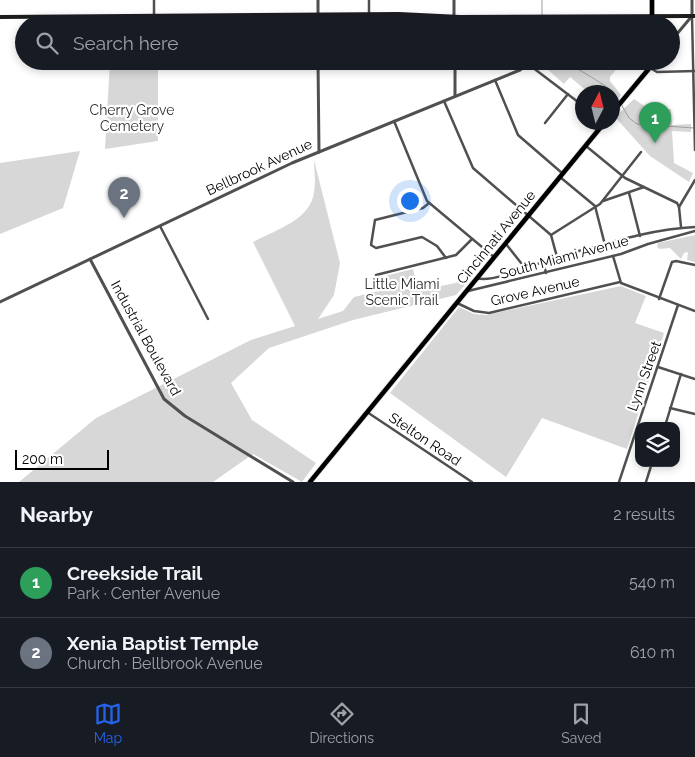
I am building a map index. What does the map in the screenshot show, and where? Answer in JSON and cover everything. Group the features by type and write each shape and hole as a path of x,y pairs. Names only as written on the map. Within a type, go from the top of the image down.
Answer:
{"highway":[{"path":"652,0 652,15"},
{"path":"620,104 647,70"},
{"name":"Cincinnati Avenue","path":"310,482 599,130"}],"main road":[{"path":"289,15 397,15"},
{"path":"680,16 694,16"},
{"path":"0,17 15,17"}],"street":[{"path":"154,0 154,15"},
{"path":"318,0 318,15"},
{"path":"369,0 369,14"},
{"path":"454,0 454,15"},
{"path":"692,0 694,16 695,150"},
{"path":"680,31 694,16"},
{"path":"318,70 319,152"},
{"path":"455,70 455,96"},
{"name":"Bellbrook Avenue","path":"0,302 319,152 516,70"},
{"path":"539,70 575,100"},
{"path":"656,70 657,72 694,71"},
{"path":"495,80 518,135 595,206 605,245"},
{"path":"545,123 568,94"},
{"path":"444,101 472,168 551,234 557,257"},
{"path":"394,121 429,204 494,257"},
{"path":"586,146 622,176 677,203 681,227"},
{"path":"600,204 642,152"},
{"path":"679,207 695,180"},
{"path":"551,234 609,198 644,187"},
{"path":"629,193 640,236"},
{"path":"429,204 423,208 375,220 370,245 376,248 422,237 438,246 446,258"},
{"path":"160,226 208,319"},
{"path":"477,278 484,280 557,257 655,232 695,226"},
{"name":"South Miami Avenue","path":"467,290 475,291 613,256 695,231"},
{"path":"655,232 658,241"},
{"path":"376,275 459,254 472,239"},
{"path":"505,244 513,251 525,268"},
{"path":"613,256 620,282 659,299 695,311"},
{"name":"Industrial Boulevard","path":"90,259 168,404 293,482"},
{"path":"543,261 546,273"},
{"path":"659,299 672,262 676,261 695,265"},
{"name":"Grove Avenue","path":"456,302 474,312 489,313 620,282"},
{"name":"Lynn Street","path":"619,482 678,305"},
{"path":"658,367 695,379"},
{"path":"666,422 681,374"},
{"path":"670,408 694,414 695,407"},
{"name":"Stelton Road","path":"367,412 472,482"},
{"path":"646,482 651,467"}],"green space":[{"name":"Cherry Grove Cemetery","path":"109,70 158,70 158,141 105,149"},
{"path":"548,70 616,70 610,77 613,85 580,85 570,77 564,84"},
{"path":"634,99 649,109 671,109 672,125 691,124 691,132 672,131 674,163 693,173 689,182 650,156 620,123 620,112"},
{"path":"80,151 63,208 0,234 0,163"},
{"name":"Little Miami Scenic Trail","path":"314,160 340,263 334,295 318,319 343,311 354,297 388,289 385,276 413,269 418,291 469,280 456,295 353,320 269,348 231,383 252,420 316,463 302,482 253,454 213,482 19,482 96,418 251,340 295,326 253,242 291,223 306,210 314,192"},
{"path":"695,235 695,262 687,260 688,252 684,253 681,259 670,248 660,249 657,247 658,243"},
{"path":"621,286 646,296 635,323 664,333 627,449 542,418 506,477 390,393 459,307 474,314 486,315"}],"waterway":[{"path":"542,0 542,15"},
{"path":"580,70 604,85"},
{"path":"621,104 629,118 637,124 694,128"}],"place":[{"name":"Creekside Trail","path":"655,143"},
{"name":"Xenia Baptist Temple","path":"124,218"}]}
